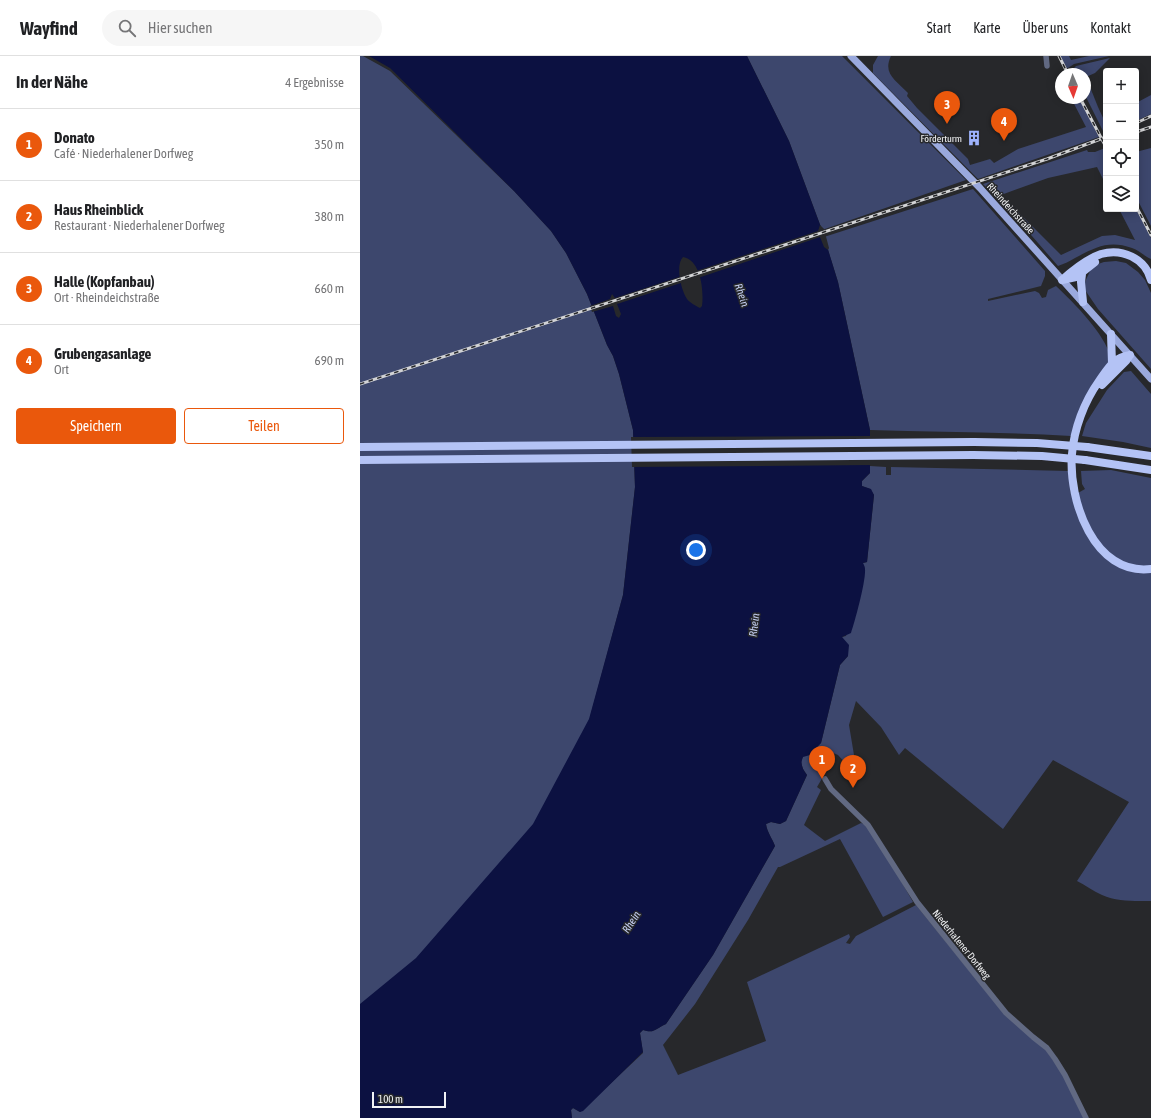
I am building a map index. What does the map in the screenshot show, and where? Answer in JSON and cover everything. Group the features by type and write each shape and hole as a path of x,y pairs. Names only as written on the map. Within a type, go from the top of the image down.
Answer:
{"highway":[{"path":"1062,280 1073,270 1093,258 1101,255 1116,253 1133,257 1139,261 1147,270 1151,281"},
{"path":"1062,280 1082,274 1095,262 1102,259 1116,257 1124,259 1135,265 1144,272 1151,281"},
{"path":"1082,274 1082,302"},
{"path":"1111,334 1112,363"},
{"path":"1130,355 1122,357 1112,363 1093,390 1084,409 1075,436 1071,463 1074,491 1081,516 1095,540 1111,559 1117,563 1131,569 1151,569"},
{"path":"1084,409 1101,386 1126,362 1130,355"},
{"path":"360,447 966,442 1030,443 1087,447 1151,456"},
{"path":"1133,453 1151,452"},
{"path":"360,460 980,455 1042,456 1115,463 1151,470"},
{"path":"1115,463 1151,476"}],"main road":[{"name":"Rheindeichstraße","path":"851,56 980,188 1151,379"}],"street":[{"path":"1046,56 1047,66"},
{"name":"Niederhalener Dorfweg","path":"825,779 831,789 868,825 917,902 1006,1013 1047,1048 1065,1075 1086,1118"}],"shaded area":[{"path":"360,56 363,56 390,71 514,191 551,231 566,253 587,294 619,374 633,430 635,487 623,595 589,721 532,828 417,960 360,1007"},
{"path":"747,56 842,56 966,180 822,230 789,141"},
{"path":"878,56 891,56 888,68 892,77 908,93 907,96 917,108 968,159 970,165 990,159 994,163 1018,149 1086,127 1074,104 1082,104 1099,137 978,179 873,73 873,65"},
{"path":"1060,56 1069,56 1071,60 1089,56 1109,56 1074,64 1066,68"},
{"path":"1110,58 1095,73 1091,75 1091,68 1074,68 1076,66"},
{"path":"1091,90 1103,118 1103,131 1090,104 1091,104"},
{"path":"1151,95 1151,114 1139,120 1139,104 1139,101"},
{"path":"1151,148 1151,226 1139,203 1139,151"},
{"path":"1103,149 1103,179 1097,167 1048,178 1001,195 1061,255 1102,236 1115,235 1135,240 1121,212 1138,212 1151,238 1151,259 1132,248 1109,245 1096,248 1058,266 1025,228 983,184 1087,150 1088,152 1095,152"},
{"path":"973,189 1045,271 1045,276 1041,286 988,299 988,301 1035,291 1039,293 1042,298 1046,297 1048,290 1056,286 1072,301 1096,329 1111,358 1071,436 870,430 838,282 824,237"},
{"path":"1116,261 1126,263 1138,272 1145,280 1151,293 1151,369 1098,309 1085,290 1084,284 1091,269 1095,265 1104,262"},
{"path":"1131,371 1151,394 1151,448 1082,436 1086,423 1107,390 1124,372"},
{"path":"870,466 886,467 886,475 891,475 891,467 1068,471 1071,494 1078,493 1085,489 1082,484 1081,471 1111,470 1151,478 1151,901 1126,901 1114,899 1077,881 1129,802 1053,760 1003,829 905,748 899,755 881,727 856,701 849,725 854,755 847,765 838,755 833,753 827,770 817,787 821,790 804,825 825,841 861,823 866,825 885,853 913,902 883,917 840,839 778,867 748,920 695,1004 663,1045 678,1075 766,1041 747,982 849,934 850,937 846,943 850,944 856,936 916,905 1005,1015 1046,1050 1063,1075 1084,1118 572,1118 571,1110 573,1108 580,1112 643,1053 640,1033 643,1030 653,1031 666,1024 713,955 775,846 766,824 771,822 780,824 786,821 807,775 801,762 803,756 821,743 840,665 848,656 842,637 846,636 863,563 867,562 874,495 870,489 862,486 862,481 870,473"}],"water":[{"name":"Rhein","path":"369,56 747,56 789,141 822,230 838,282 870,430 870,473 862,481 862,486 871,489 874,495 867,562 863,563 865,567 864,582 851,633 842,637 849,645 848,656 840,665 821,743 810,755 803,757 802,766 807,775 786,821 780,824 771,822 766,824 775,846 713,955 666,1024 653,1031 643,1030 640,1033 643,1052 583,1111 580,1112 573,1108 571,1110 572,1118 360,1118 360,1004 416,958 533,824 589,719 623,595 635,487 633,430 619,374 587,294 566,253 551,231 514,191 390,68","holes":["683,257 689,259 694,264 702,285 702,306 700,308 687,299 681,284 679,266"]}],"pier":[{"path":"820,225 824,229 829,248 828,250 824,247 820,237 698,278 696,271 818,231"},
{"path":"682,276 684,282 617,304 621,314 619,318 616,316 613,306 592,312 590,306 610,299 612,294 615,298"},
{"path":"872,436 872,465 632,467 631,437"}],"railway":[{"path":"1059,56 1065,68"},
{"path":"1083,104 1103,141"},
{"path":"1139,122 1151,116"},
{"path":"1139,131 1151,127"},
{"path":"360,384 1047,159 1103,138"},
{"path":"1139,212 1151,235"}],"place":[{"name":"Halle (Kopfanbau)","path":"947,124"},
{"name":"Förderturm","path":"974,138"},
{"name":"Grubengasanlage","path":"1004,141"},
{"name":"Donato","path":"822,779"},
{"name":"Haus Rheinblick","path":"853,788"}]}
